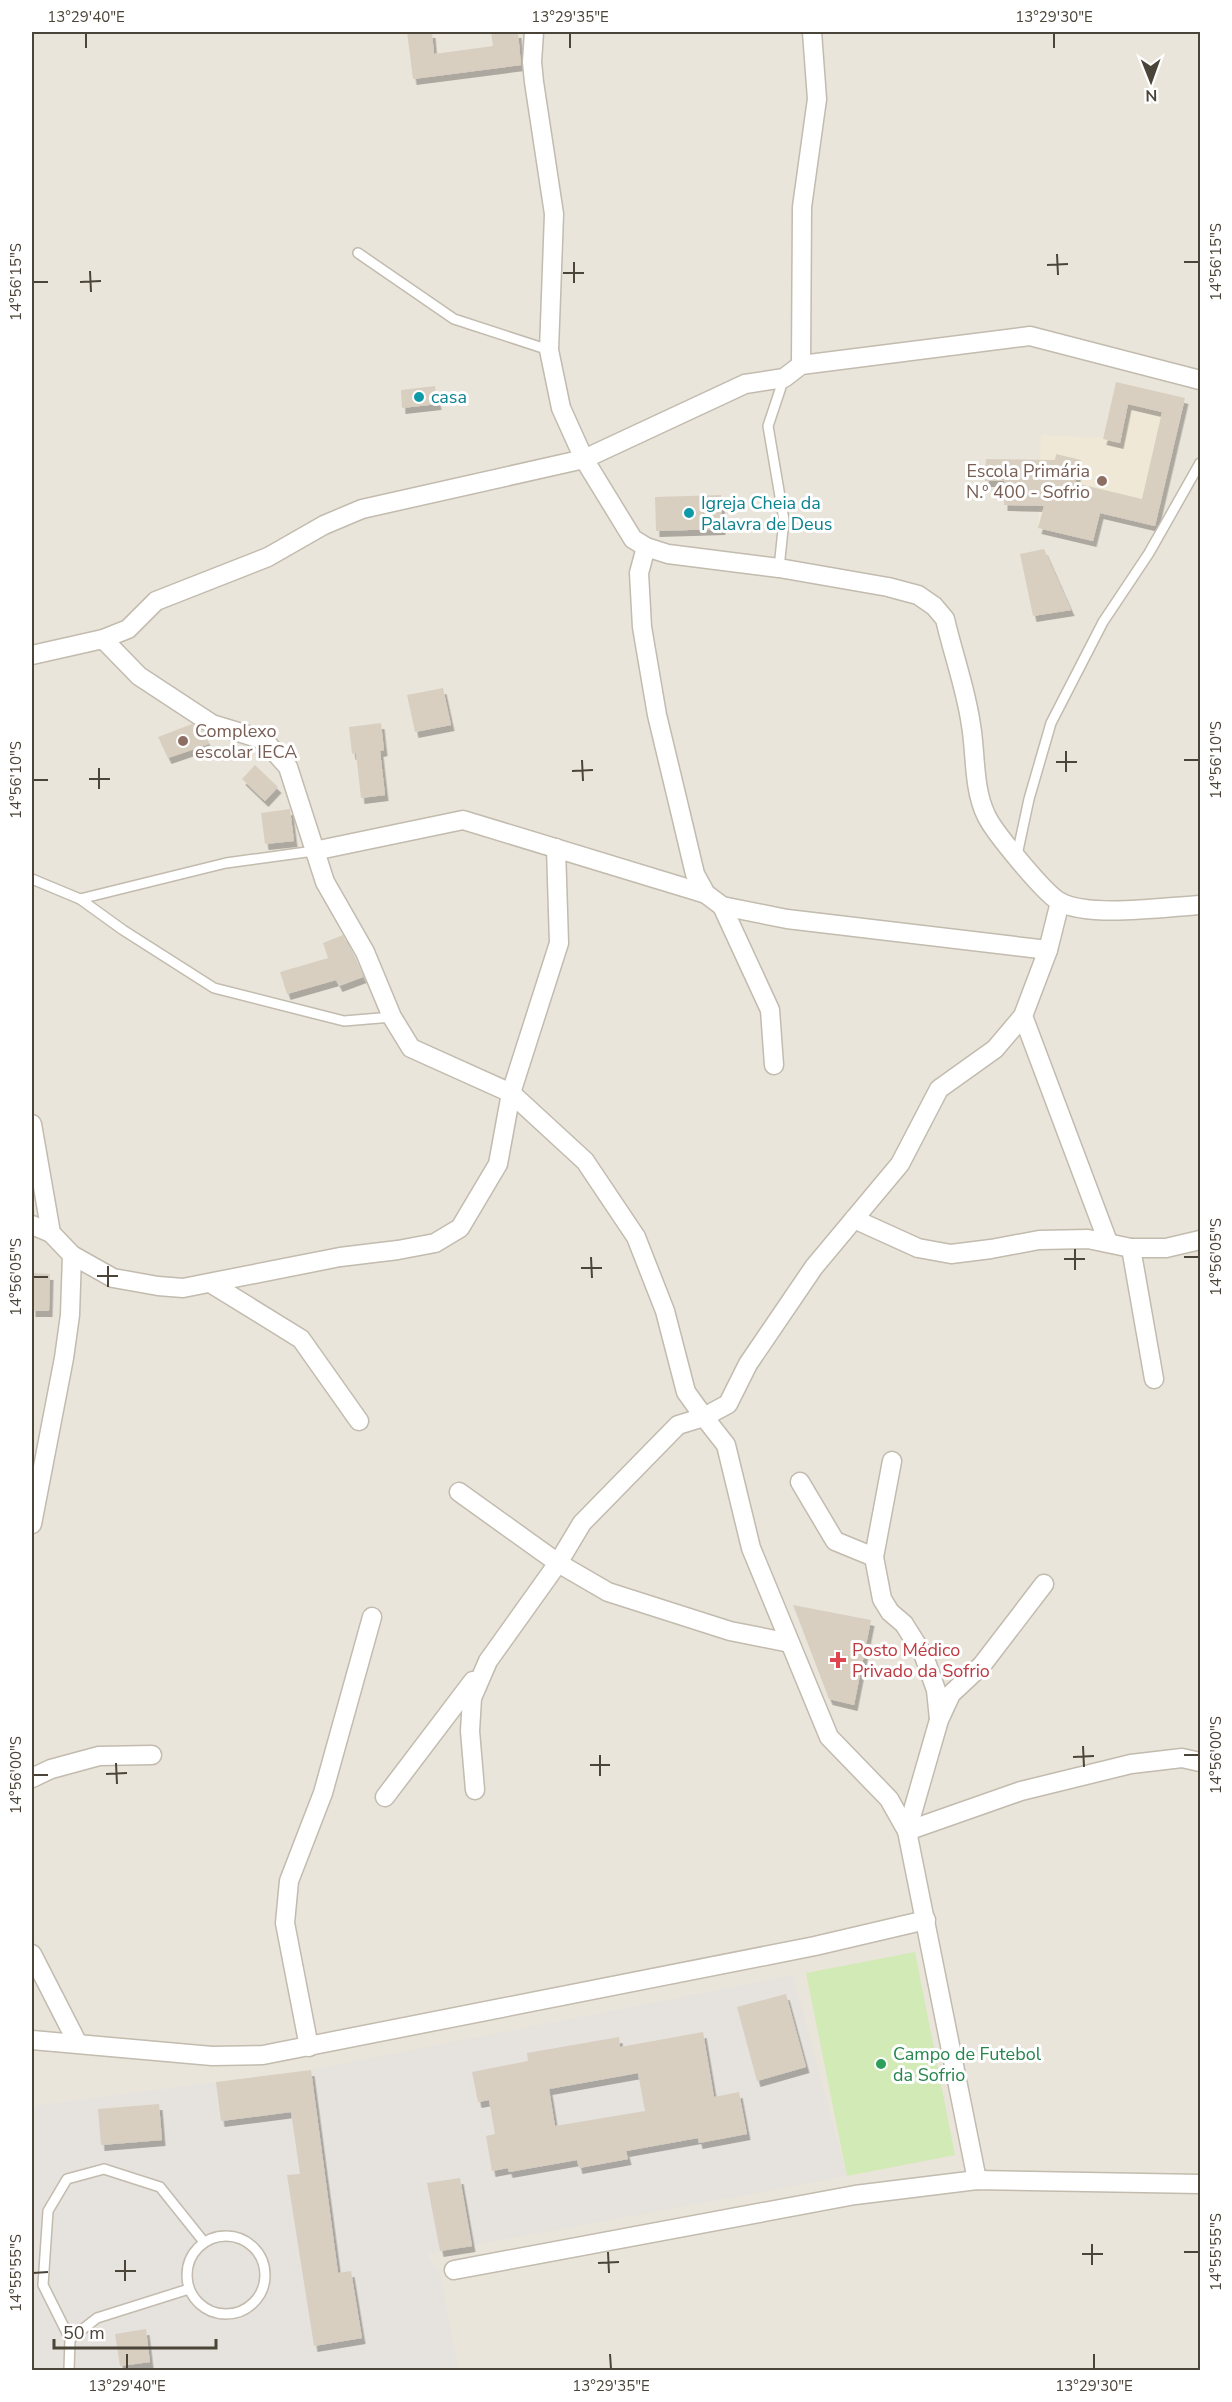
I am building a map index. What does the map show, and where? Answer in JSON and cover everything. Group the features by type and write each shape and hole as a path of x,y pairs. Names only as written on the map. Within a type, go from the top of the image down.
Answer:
{"street":[{"path":"534,32 532,62 534,82 554,214 549,350 561,408 584,459 633,539 646,547 668,554 779,568 888,587 918,595 934,606 945,619 971,723 979,795 986,816 1039,885 1060,902 1085,908 1107,910 1200,905"},
{"path":"801,365 802,207 817,99 812,32"},
{"path":"32,655 103,639 128,628 156,601 268,557 324,525 362,509 584,459 745,384 784,378 801,365 1030,336 1200,380"},
{"path":"646,547 639,573 642,627 657,715 695,874 706,894"},
{"path":"103,639 139,676 213,724 264,740 288,766 325,882 365,952 392,1017 411,1048 511,1093 585,1161 636,1237 665,1311 686,1392 726,1444 751,1548 829,1737 889,1799 907,1832 977,2180"},
{"path":"314,851 463,820 706,894 722,906 788,919 1048,950"},
{"path":"32,1225 51,1233 72,1255 113,1278 174,1287 213,1284 339,1257 435,1243 460,1228 498,1164 511,1093 559,943 556,848"},
{"path":"385,1797 488,1662 558,1563 582,1523 678,1425 704,1417 728,1404 748,1364 814,1267 900,1164 939,1089 994,1049 1023,1016 1048,950 1060,902"},
{"path":"722,906 770,1010 774,1065"},
{"path":"1023,1016 1108,1242"},
{"path":"32,1124 51,1233"},
{"path":"854,1220 918,1248 951,1254 1039,1240 1088,1239 1131,1248 1166,1248 1200,1240"},
{"path":"1131,1248 1154,1379"},
{"path":"32,1524 64,1358 70,1314 72,1255"},
{"path":"213,1284 301,1340 359,1420"},
{"path":"892,1461 874,1557 882,1599 890,1612 904,1624 924,1656 936,1690 939,1720"},
{"path":"800,1482 835,1541 874,1557"},
{"path":"459,1492 558,1563 608,1592 730,1631 790,1643"},
{"path":"907,1832 939,1720 951,1694 982,1665 1044,1584"},
{"path":"309,2047 285,1923 289,1881 323,1793 372,1617"},
{"path":"475,1790 470,1731 472,1698 488,1662"},
{"path":"32,1778 51,1769 99,1756 152,1755"},
{"path":"907,1832 1021,1791 1131,1764 1182,1758 1200,1762"},
{"path":"32,2040 77,2042 212,2056 263,2055 815,1946 926,1920"},
{"path":"32,1954 77,2042"},
{"path":"454,2270 855,2194 977,2180 1200,2184"}],"lane":[{"path":"358,253 454,319 549,350"},
{"path":"779,568 784,520 768,426 784,378"},
{"path":"1017,855 1029,799 1051,723 1103,622 1149,553 1200,463"},
{"path":"80,899 226,863 314,851"},
{"path":"32,879 80,899 123,930 214,988 344,1021 392,1017"},
{"path":"69,2370 70,2339 43,2285 48,2211 66,2179 104,2169 160,2187 204,2242"},
{"path":"217,2236 243,2239 262,2257 266,2269 266,2282 261,2294 243,2311 230,2314 217,2313 196,2300 189,2289 187,2276 189,2263 195,2251 204,2242 217,2236"},
{"path":"70,2339 97,2319 189,2289"}],"shaded area":[{"path":"32,32 1200,32 1200,2370 32,2370"},
{"name":"Escola Primária N.º 400 - Sofrio","path":"1116,382 1185,398 1155,526 1099,513 1093,541 1038,528 1041,435 1103,438"},
{"path":"793,1975 847,2176 426,2254 440,2272 458,2370 32,2370 32,2106 311,2070"}],"green space":[{"name":"Campo de Futebol da Sofrio","path":"915,1952 955,2155 847,2176 806,1973"}],"building":[{"path":"407,32 432,32 434,54 493,46 491,32 518,32 521,65 413,79"},
{"name":"Escola Primária N.º 400 - Sofrio","path":"1116,382 1185,398 1155,526 1100,513 1093,541 1038,528 1044,506 1004,505 1004,481 985,481 986,459 1055,460 1056,454 1081,460 1075,483 1142,499 1162,412 1128,404 1120,443 1103,439"},
{"name":"casa","path":"435,386 438,404 402,408 401,390"},
{"name":"Igreja Cheia da Palavra de Deus","path":"721,495 722,529 656,531 655,497"},
{"path":"1044,549 1071,610 1033,616 1020,554"},
{"path":"443,688 451,725 415,732 407,695"},
{"path":"381,723 384,750 380,751 385,795 361,798 356,753 352,754 349,727"},
{"name":"Complexo escolar IECA","path":"192,724 202,731 209,744 168,758 158,737"},
{"path":"255,765 278,787 265,801 242,779"},
{"path":"290,809 294,841 265,844 261,813"},
{"path":"343,935 363,977 339,986 336,980 287,994 280,972 328,958 323,943"},
{"path":"32,1273 50,1274 49,1311 32,1311"},
{"name":"Posto Médico Privado da Sofrio","path":"793,1605 871,1620 854,1705 829,1699"},
{"path":"786,1994 806,2067 757,2081 737,2007"},
{"path":"703,2032 714,2097 739,2092 747,2134 699,2143 698,2138 626,2151 628,2159 579,2168 577,2160 509,2172 508,2168 492,2171 486,2136 495,2134 489,2100 478,2102 472,2072 528,2061 527,2053 619,2037 620,2047","holes":["638,2073 645,2111 555,2126 549,2089"]},
{"path":"311,2070 338,2273 351,2271 362,2338 314,2346 287,2175 300,2174 291,2112 221,2121 216,2082"},
{"path":"159,2104 162,2140 101,2145 98,2109"},
{"path":"460,2178 472,2246 440,2251 427,2183"},
{"path":"146,2329 150,2362 120,2366 115,2334"}],"place":[{"name":"casa","path":"419,397"},
{"name":"Escola Primária N.º 400 - Sofrio","path":"1102,481"},
{"name":"Igreja Cheia da Palavra de Deus","path":"689,513"},
{"name":"Complexo escolar IECA","path":"183,741"},
{"name":"Posto Médico Privado da Sofrio","path":"838,1660"},
{"name":"Campo de Futebol da Sofrio","path":"881,2064"}]}
